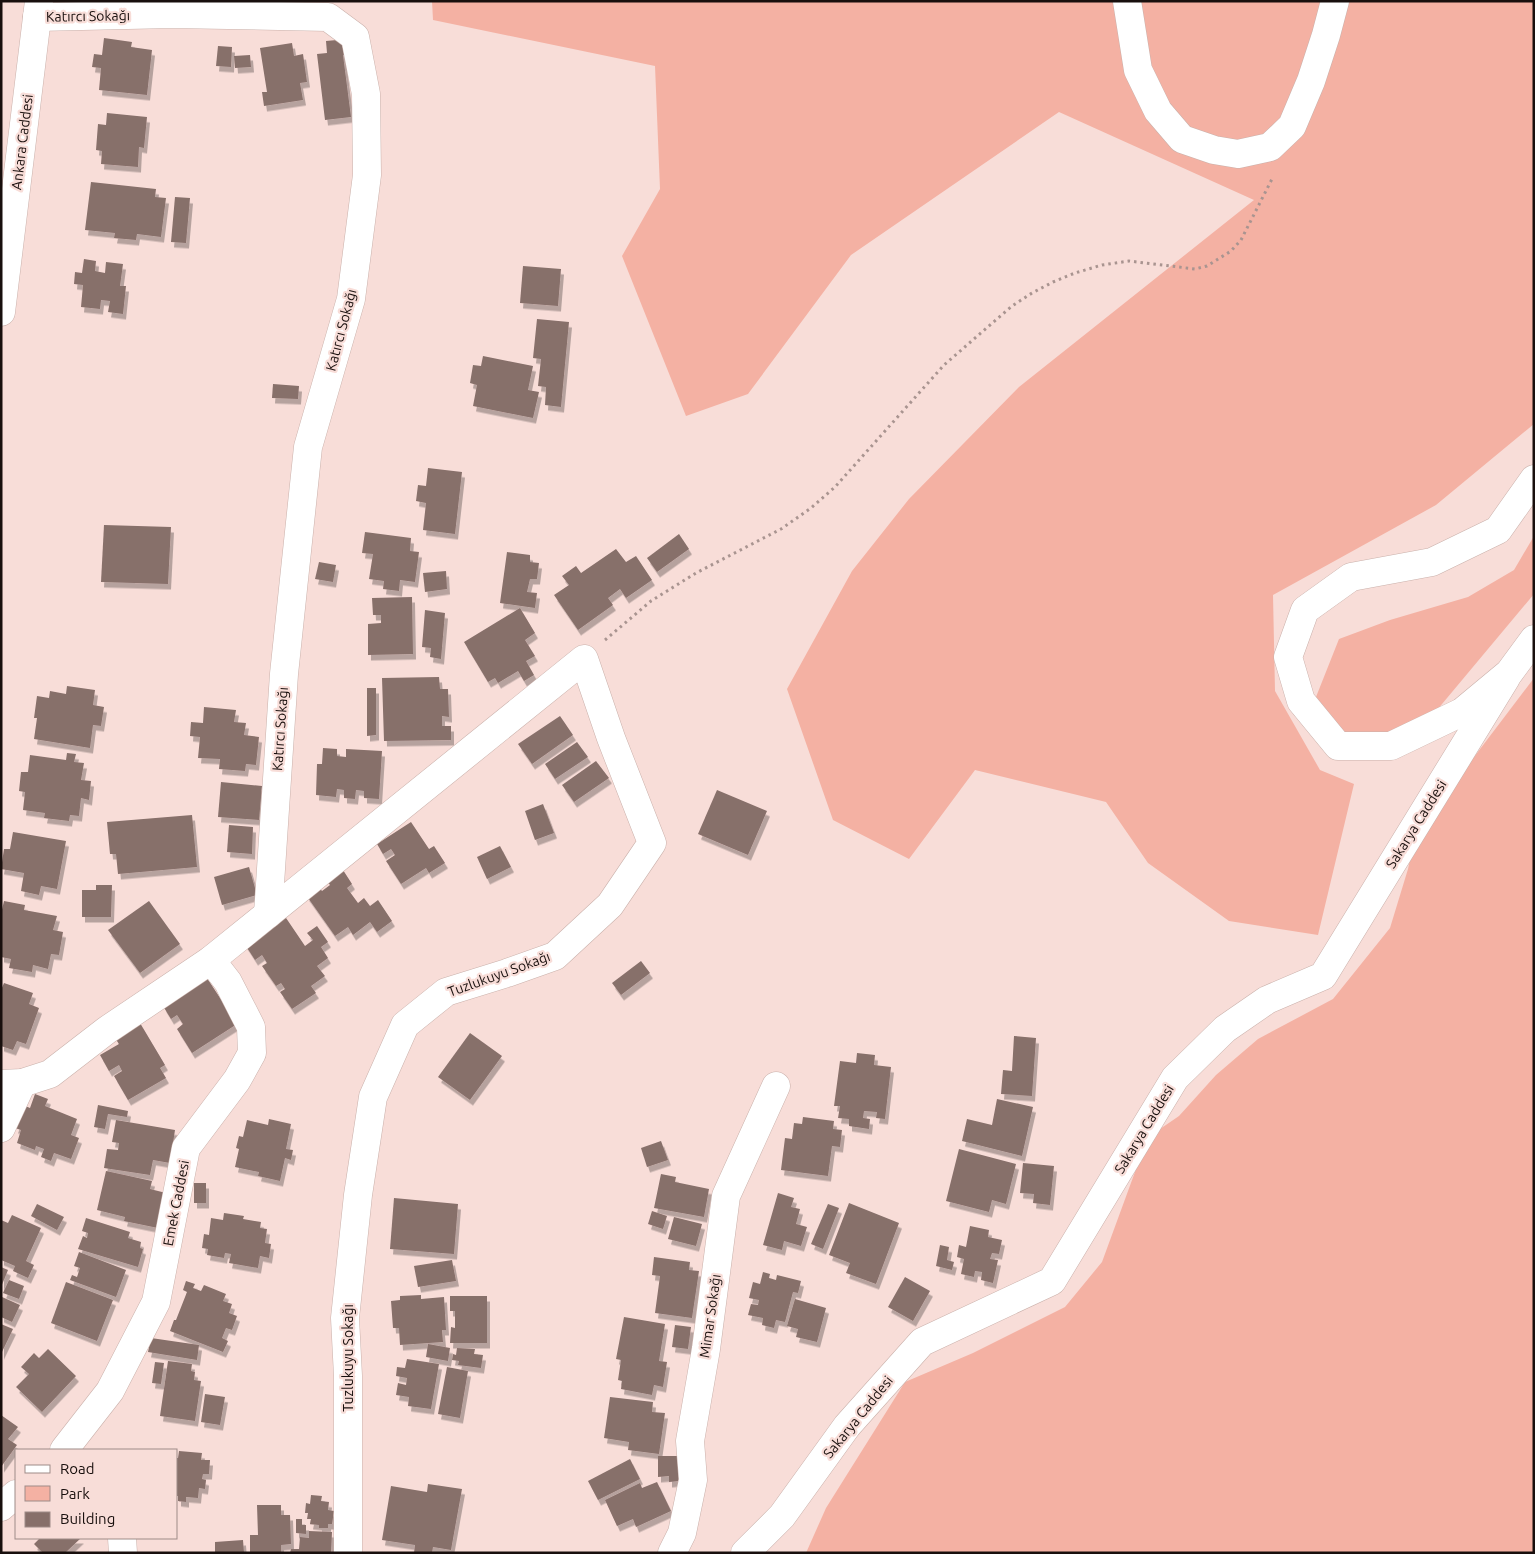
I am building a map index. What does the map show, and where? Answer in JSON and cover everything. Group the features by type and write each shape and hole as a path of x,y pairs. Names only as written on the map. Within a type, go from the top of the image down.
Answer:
{"street":[{"path":"1127,1 1138,70 1158,111 1182,139 1214,150 1238,154 1270,148 1292,126 1311,81 1335,1"},
{"name":"Ankara Caddesi","path":"1,312 38,9"},
{"name":"Katırcı Sokağı","path":"38,9 328,17 355,37 366,94 367,175 352,299 308,447 284,674 268,914"},
{"path":"1534,479 1498,530 1432,562 1351,577 1305,610 1288,657 1301,701 1338,746 1391,746 1462,712 1509,673 1534,639"},
{"path":"1,1128 12,1084 50,1074 108,1030 211,960 584,659"},
{"name":"Tuzlukuyu Sokağı","path":"348,1553 348,1376 345,1318 358,1195 374,1097 405,1024 446,992 555,956 610,905 652,843 611,738 584,659"},
{"name":"Sakarya Caddesi","path":"745,1553 782,1516 847,1426 922,1342 1052,1281 1175,1078 1225,1029 1267,1000 1323,976 1509,673"},
{"name":"Emek Caddesi","path":"75,1446 110,1391 156,1302 186,1148 237,1080 252,1053 251,1026 228,982 211,960"},
{"name":"Mimar Sokağı","path":"672,1553 682,1533 693,1480 690,1441 706,1349 726,1196 776,1086"},
{"path":"1,1507 15,1495"},
{"path":"122,1539 123,1553"}],"path":[{"path":"584,659 651,601 696,574 781,529 812,508 835,487 944,364 1012,306 1032,293 1075,273 1102,265 1129,261 1195,269 1208,266 1231,251 1240,240 1272,178 1270,148"}],"green space":[{"path":"432,1 1534,1 1534,424 1436,505 1273,595 1275,691 1320,770 1354,784 1318,935 1229,921 1148,863 1106,802 975,770 909,859 833,820 787,689 852,571 909,499 1019,387 1254,200 1059,112 851,255 748,394 686,416 622,256 660,189 655,66 433,20"},
{"path":"1534,536 1534,594 1432,716 1391,743 1353,743 1316,697 1339,639 1390,620 1468,597 1514,570"},
{"path":"1534,678 1534,1553 806,1553 826,1508 905,1382 973,1353 1065,1307 1102,1262 1135,1172 1144,1140 1179,1116 1216,1075 1258,1039 1333,999 1390,928 1408,869 1419,817 1468,765"}],"building":[{"path":"104,38 132,42 131,47 152,50 147,95 99,90 101,68 92,67 94,54 102,55"},
{"path":"348,39 349,54 343,55 351,117 325,120 317,54 327,53 326,41"},
{"path":"292,43 294,56 303,54 307,82 300,83 303,100 264,106 262,92 267,92 260,48"},
{"path":"218,46 232,47 231,67 216,66"},
{"path":"250,55 251,67 235,68 234,56"},
{"path":"107,113 147,117 144,148 139,147 138,167 101,164 102,151 96,150 98,124 106,125"},
{"path":"91,182 156,189 155,197 166,198 161,237 137,234 136,240 114,238 115,233 85,230"},
{"path":"175,197 190,198 186,243 171,242"},
{"path":"84,259 96,261 95,271 105,273 106,262 123,264 120,286 126,286 123,314 108,312 110,301 101,300 100,309 81,307 83,285 74,284 75,272 82,273"},
{"path":"523,266 561,269 558,306 520,303"},
{"path":"537,319 569,322 561,407 545,405 546,387 538,386 541,359 533,358"},
{"path":"483,356 533,366 528,390 539,392 533,418 473,406 477,385 470,383 473,365 481,366"},
{"path":"273,384 299,386 298,399 272,398"},
{"path":"428,468 462,472 455,534 423,530 426,503 416,501 418,485 426,486"},
{"path":"104,525 171,527 168,584 101,582"},
{"path":"365,532 411,538 410,551 419,552 415,582 400,580 399,591 383,589 384,581 369,579 373,554 362,553"},
{"path":"679,534 689,549 657,572 647,558"},
{"path":"616,549 626,562 636,556 652,580 626,598 620,589 608,598 613,605 578,630 554,595 569,585 562,576 576,566 581,573"},
{"path":"507,552 530,555 530,562 539,563 537,579 530,579 527,592 537,593 535,608 500,603"},
{"path":"319,562 336,565 333,582 315,579"},
{"path":"446,571 447,589 425,592 423,573"},
{"path":"412,597 413,654 368,655 368,624 381,623 381,615 373,615 372,598"},
{"path":"520,608 535,633 525,640 535,656 526,661 534,675 524,681 518,671 498,683 495,678 488,682 464,642"},
{"path":"425,610 445,613 441,659 430,657 431,648 422,647"},
{"path":"439,677 440,689 448,689 449,717 442,716 442,726 451,726 451,740 384,741 382,678"},
{"path":"67,686 95,690 93,705 104,707 101,726 93,725 90,748 34,739 37,718 34,718 37,696 49,698 50,691 66,694"},
{"path":"367,688 376,688 376,735 367,736"},
{"path":"204,707 236,710 234,722 246,723 244,735 259,737 256,765 246,764 245,771 219,769 220,759 198,758 200,737 190,736 191,722 203,723"},
{"path":"560,716 573,735 532,764 518,744"},
{"path":"577,742 588,757 555,779 545,764"},
{"path":"323,748 337,749 337,756 346,757 346,749 382,751 379,799 364,798 364,791 356,790 355,799 344,798 344,790 337,789 336,797 316,795 317,764 322,764"},
{"path":"67,753 76,754 74,762 84,763 81,780 91,781 89,800 81,798 79,816 70,815 69,821 44,818 45,813 23,810 25,792 19,791 21,772 28,772 30,755 66,760"},
{"path":"596,761 609,778 574,802 562,785"},
{"path":"221,782 262,786 259,820 218,817"},
{"path":"717,790 767,811 748,855 698,834"},
{"path":"543,804 554,833 535,840 525,811"},
{"path":"192,815 197,867 118,874 116,854 110,854 107,822"},
{"path":"411,822 429,849 434,846 445,863 429,873 426,868 401,884 386,861 395,855 391,849 383,854 377,844"},
{"path":"229,825 253,827 252,854 227,852"},
{"path":"13,832 66,841 57,889 41,886 39,895 21,891 24,873 1,869 4,849 10,849"},
{"path":"500,846 511,867 487,879 477,857"},
{"path":"249,867 257,895 222,905 214,877"},
{"path":"343,870 352,884 347,888 358,903 364,898 370,906 378,900 392,921 377,932 370,922 353,935 348,927 335,936 306,895 318,886 322,891 330,885 327,881"},
{"path":"96,885 112,885 111,917 82,917 82,890 96,890"},
{"path":"4,901 25,905 24,910 57,916 53,930 63,932 59,955 51,954 48,969 33,965 32,972 9,968 11,959 1,957 1,914"},
{"path":"149,901 180,944 140,973 108,930"},
{"path":"284,915 305,946 313,940 307,933 317,926 328,942 321,947 328,958 317,966 325,976 311,986 316,993 292,1009 280,992 285,989 281,983 276,986 262,966 267,963 262,955 255,960 244,943"},
{"path":"641,961 650,973 621,995 612,983"},
{"path":"207,978 237,1024 192,1053 177,1029 183,1024 177,1015 171,1019 163,1006"},
{"path":"4,983 33,993 29,1004 39,1008 26,1044 17,1041 13,1050 1,1046 1,990"},
{"path":"140,1023 165,1065 160,1068 166,1078 128,1100 114,1076 122,1071 119,1065 109,1071 100,1055 119,1044 115,1038"},
{"path":"470,1033 502,1056 470,1100 438,1077"},
{"path":"1014,1036 1036,1038 1032,1096 1001,1094 1003,1070 1012,1071"},
{"path":"857,1053 875,1055 874,1065 891,1067 885,1119 876,1118 877,1112 864,1111 863,1118 870,1119 869,1129 849,1126 849,1119 838,1118 840,1106 834,1106 840,1061 856,1063"},
{"path":"35,1094 48,1099 45,1106 77,1119 71,1135 79,1138 71,1159 54,1153 51,1161 41,1157 44,1149 36,1146 35,1150 17,1143 21,1130 15,1128 23,1105 30,1108"},
{"path":"997,1099 1033,1107 1022,1156 962,1141 967,1119 992,1125"},
{"path":"98,1105 128,1111 127,1117 108,1114 105,1129 94,1127"},
{"path":"803,1117 834,1121 833,1129 842,1130 840,1147 832,1146 828,1176 781,1170 785,1138 792,1139 794,1123 802,1124"},
{"path":"269,1119 291,1124 286,1149 293,1150 291,1160 285,1158 280,1181 258,1176 259,1172 235,1167 239,1149 236,1148 239,1136 243,1137 247,1120 268,1125"},
{"path":"116,1120 175,1130 170,1163 153,1160 150,1175 104,1168 107,1149 118,1150 119,1143 112,1142"},
{"path":"661,1141 668,1160 647,1167 641,1148"},
{"path":"959,1149 1016,1164 1006,1204 992,1200 989,1212 946,1201"},
{"path":"1023,1163 1054,1166 1050,1205 1033,1203 1034,1194 1020,1193"},
{"path":"106,1171 152,1181 150,1189 166,1193 158,1228 124,1221 125,1217 97,1210"},
{"path":"661,1174 676,1177 675,1182 709,1189 704,1217 654,1208"},
{"path":"194,1183 206,1183 206,1203 194,1203"},
{"path":"778,1193 794,1198 791,1207 800,1209 796,1224 807,1227 801,1246 784,1241 782,1250 763,1245"},
{"path":"394,1198 458,1204 454,1254 390,1249"},
{"path":"849,1203 899,1223 876,1284 846,1273 850,1263 829,1255"},
{"path":"37,1204 64,1217 57,1230 31,1216"},
{"path":"828,1204 839,1208 823,1249 811,1244"},
{"path":"652,1211 667,1216 663,1229 648,1224"},
{"path":"224,1213 244,1216 243,1219 261,1222 260,1228 267,1229 265,1243 271,1244 269,1258 260,1256 258,1268 229,1263 231,1254 225,1253 224,1258 207,1255 208,1249 202,1248 204,1234 209,1235 211,1218 223,1220"},
{"path":"12,1215 41,1228 26,1261 34,1265 28,1278 13,1271 15,1266 1,1260 1,1220 8,1223"},
{"path":"674,1217 702,1224 696,1246 668,1239"},
{"path":"86,1218 130,1232 128,1238 141,1242 140,1248 143,1249 138,1267 78,1249 83,1236 87,1238 88,1233 82,1231"},
{"path":"970,1226 989,1230 988,1237 1002,1240 999,1254 992,1253 990,1259 998,1260 993,1283 981,1280 982,1272 975,1271 974,1277 961,1274 964,1259 957,1257 959,1245 966,1247"},
{"path":"940,1245 949,1247 947,1260 954,1262 952,1270 936,1266"},
{"path":"79,1252 126,1270 116,1297 70,1280 72,1275 77,1277 80,1268 74,1266"},
{"path":"654,1257 690,1262 689,1270 699,1271 692,1318 655,1313 660,1276 652,1275"},
{"path":"452,1260 456,1281 418,1287 414,1266"},
{"path":"1,1267 8,1270 1,1287"},
{"path":"763,1272 770,1274 769,1278 776,1280 777,1275 801,1281 798,1293 793,1292 785,1322 776,1320 774,1328 762,1325 763,1318 748,1315 751,1304 758,1305 759,1300 749,1298 753,1282 760,1284"},
{"path":"905,1277 930,1291 913,1321 888,1307"},
{"path":"9,1280 24,1286 19,1299 3,1293"},
{"path":"186,1281 195,1284 193,1288 201,1291 204,1285 226,1294 223,1301 232,1304 229,1313 237,1316 232,1330 226,1328 222,1338 228,1341 223,1352 170,1331 187,1292 183,1290"},
{"path":"66,1282 113,1300 97,1341 51,1323"},
{"path":"421,1295 421,1299 444,1297 446,1330 442,1330 443,1342 400,1345 399,1328 393,1328 391,1301 400,1300 400,1296"},
{"path":"450,1296 487,1296 487,1343 450,1343 451,1327 455,1328 455,1311 450,1311"},
{"path":"2,1297 20,1305 12,1322 1,1317"},
{"path":"795,1299 826,1308 817,1342 796,1337 798,1329 787,1326"},
{"path":"624,1317 665,1324 659,1361 667,1362 663,1387 654,1385 652,1395 621,1389 622,1381 618,1380 621,1360 616,1359"},
{"path":"1,1324 13,1329 1,1354"},
{"path":"675,1325 691,1327 688,1349 672,1347"},
{"path":"151,1338 199,1345 197,1360 148,1352"},
{"path":"428,1344 450,1348 448,1361 426,1357"},
{"path":"457,1348 475,1349 474,1354 483,1355 481,1368 458,1365 459,1361 452,1360 453,1354 456,1355"},
{"path":"48,1349 76,1376 42,1412 16,1387 29,1374 21,1367 34,1353 39,1358"},
{"path":"407,1359 439,1364 431,1409 408,1406 409,1397 396,1395 398,1383 406,1385 407,1378 396,1376 397,1367 405,1368"},
{"path":"168,1361 192,1364 191,1371 195,1372 194,1380 201,1381 195,1421 160,1416"},
{"path":"155,1362 164,1363 161,1384 152,1383"},
{"path":"447,1367 468,1371 460,1418 438,1414"},
{"path":"205,1394 225,1397 220,1425 201,1422"},
{"path":"610,1397 653,1402 652,1412 665,1413 659,1454 628,1450 629,1442 604,1438"},
{"path":"1,1415 18,1427 8,1439 17,1445 1,1467"},
{"path":"179,1451 202,1453 201,1460 210,1460 209,1474 203,1474 202,1479 206,1480 205,1489 199,1488 198,1498 186,1497 186,1502 178,1501"},
{"path":"658,1456 678,1456 679,1481 669,1482 669,1476 658,1477"},
{"path":"630,1459 640,1479 598,1500 588,1481"},
{"path":"657,1482 671,1511 636,1527 633,1519 617,1526 605,1500 640,1483 642,1488"},
{"path":"428,1484 462,1489 451,1550 433,1547 432,1553 414,1553 415,1545 382,1540 391,1486 427,1492"},
{"path":"311,1495 322,1496 321,1501 329,1502 328,1510 334,1511 332,1524 328,1524 328,1528 319,1528 319,1525 310,1524 311,1519 307,1519 308,1513 305,1513 306,1503 310,1504"},
{"path":"257,1505 281,1505 281,1515 290,1515 291,1544 281,1545 281,1553 250,1553 250,1535 258,1535"},
{"path":"296,1519 302,1519 302,1525 306,1525 306,1534 296,1533"},
{"path":"309,1531 332,1532 331,1553 290,1553 291,1549 299,1549 300,1537 309,1538"},
{"path":"39,1539 80,1539 65,1553 43,1553 34,1544"},
{"path":"243,1540 244,1553 215,1553 215,1542"}]}
